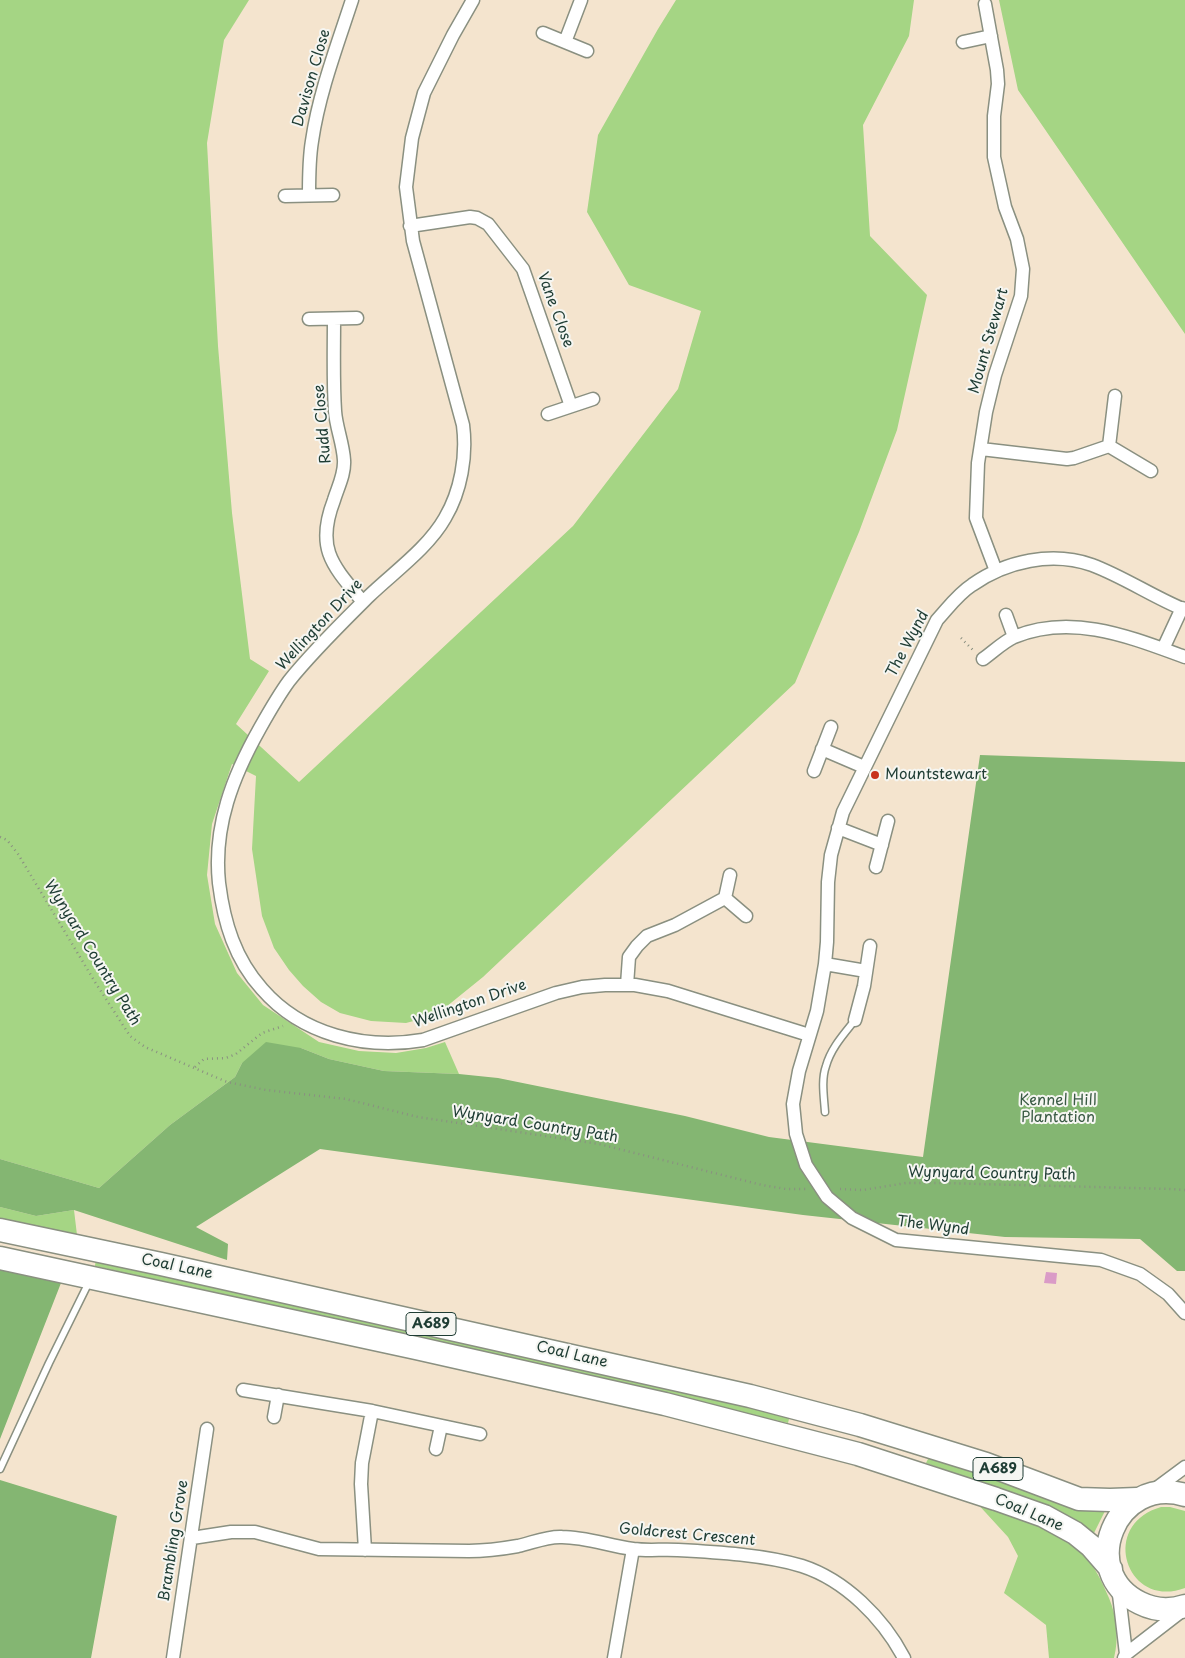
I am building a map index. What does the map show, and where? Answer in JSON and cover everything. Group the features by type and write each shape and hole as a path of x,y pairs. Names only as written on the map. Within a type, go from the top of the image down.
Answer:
{"highway":[{"name":"Coal Lane","path":"0,1230 162,1264 750,1396 869,1427 986,1464 1079,1499 1110,1500 1141,1497 1162,1492 1185,1495"},
{"name":"Coal Lane","path":"0,1258 665,1404 858,1454 1044,1516 1075,1533 1091,1546 1130,1597 1146,1606 1164,1609 1185,1607"},
{"path":"1114,1577 1108,1549 1111,1530 1122,1512 1141,1497"}],"street":[{"name":"Davison Close","path":"309,195 312,141 323,88 352,0"},
{"name":"Wellington Drive","path":"471,0 424,93 412,138 406,187 410,226 415,250 462,425 464,454 461,478 454,500 436,532 424,546 363,602 288,682 265,719 239,768 222,820 217,865 222,904 230,936 239,957 251,976 272,1001 298,1019 337,1037 369,1043 405,1043 423,1040 556,993 582,987 605,985 627,985 668,991 809,1035"},
{"path":"565,42 581,0"},
{"name":"Mount Stewart","path":"985,4 998,77 994,116 994,157 1005,207 1017,239 1023,269 1021,296 995,375 986,412 978,463 976,518 996,571"},
{"path":"543,33 587,50"},
{"path":"963,42 991,36"},
{"path":"286,196 333,195"},
{"name":"Vane Close","path":"410,226 470,217 477,218 488,224 523,269 571,406"},
{"path":"309,319 358,318"},
{"name":"Rudd Close","path":"334,319 335,412 344,460 342,477 329,512 325,534 326,546 335,568 363,602"},
{"path":"1109,446 1116,396"},
{"path":"548,414 593,399"},
{"path":"981,449 1067,459 1109,446 1151,470"},
{"name":"The Wynd","path":"1163,649 1183,609 1111,573 1090,565 1065,560 1037,560 1016,563 996,571 971,585 937,620 864,767 843,812 838,828 831,855 828,882 825,964 816,1011 799,1070 793,1104 796,1134 806,1165 828,1197 852,1218 896,1240 1101,1260 1140,1274 1168,1294 1185,1313"},
{"path":"1006,615 1014,638"},
{"path":"983,659 1014,638 1045,629 1079,626 1105,630 1185,657"},
{"path":"814,771 831,727"},
{"path":"822,749 864,767"},
{"path":"876,867 888,821"},
{"path":"838,828 882,845"},
{"path":"627,985 629,957 637,946 647,936 675,925 725,898 730,875"},
{"path":"725,898 746,916"},
{"path":"855,1020 870,946"},
{"path":"825,964 866,971"},
{"path":"244,1390 372,1411 480,1434"},
{"path":"274,1417 278,1395"},
{"path":"365,1550 361,1484 362,1463 372,1411"},
{"path":"436,1449 441,1426"},
{"name":"Brambling Grove","path":"173,1658 207,1429"},
{"path":"1141,1497 1163,1484 1185,1467"},
{"name":"Goldcrest Crescent","path":"192,1538 231,1532 255,1532 319,1548 469,1551 518,1546 561,1536 633,1549 677,1550 765,1558 803,1567 827,1578 850,1593 885,1628 904,1658"},
{"path":"614,1658 633,1549"},
{"path":"1114,1577 1125,1656"},
{"path":"1125,1656 1185,1607"}],"lane":[{"path":"825,1112 824,1081 826,1066 832,1051 855,1020"},
{"path":"0,1469 91,1279"}],"path":[{"path":"961,638 983,659"},
{"name":"Wynyard Country Path","path":"0,837 7,840 18,854 95,982 130,1036 145,1047 227,1082 266,1090 346,1098 418,1117 599,1144 786,1189 862,1190 906,1183 942,1183 1185,1190"},
{"path":"195,1067 204,1059 226,1058 236,1054 262,1033 287,1025 298,1019"}],"green space":[{"path":"0,0 249,0 224,40 207,143 218,346 232,513 250,659 269,671 236,724 299,782 573,526 678,389 701,311 629,285 587,212 598,135 676,0 914,0 909,36 863,125 870,236 927,295 897,430 859,532 795,683 483,977 436,1015 406,1023 371,1021 340,1013 321,1002 303,986 274,948 262,916 252,849 256,776 232,764 212,824 207,875 215,924 237,973 263,1005 319,1042 359,1051 396,1053 426,1048 445,1042 459,1074 384,1071 329,1059 301,1048 242,1063 235,1077 170,1125 99,1188 0,1159"},
{"path":"999,0 1185,0 1185,334 1018,90"},
{"name":"Kennel Hill Plantation","path":"980,755 1185,762 1185,1271 1177,1271 1140,1239 1005,1237 803,1215 320,1149 196,1227 228,1244 227,1260 74,1210 36,1216 0,1207 0,1159 99,1188 170,1125 235,1077 242,1063 266,1042 301,1048 329,1059 384,1071 459,1074 498,1078 685,1116 769,1137 923,1157"},
{"path":"0,1207 36,1216 74,1210 77,1235 0,1218"},
{"path":"96,1257 790,1415 788,1423 95,1266"},
{"path":"0,1269 61,1283 0,1439"},
{"path":"930,1455 1105,1511 1094,1533 1069,1516 926,1463"},
{"path":"0,1480 117,1516 91,1658 0,1658"},
{"path":"975,1501 1045,1528 1070,1543 1086,1557 1094,1568 1109,1598 1114,1613 1117,1635 1114,1658 1049,1658 1046,1625 1004,1593 1018,1556 1008,1537"},
{"path":"1161,1507 1185,1511 1185,1588 1165,1592 1148,1587 1135,1577 1128,1562 1126,1546 1130,1530 1142,1517"}],"building":[{"path":"1046,1272 1057,1273 1056,1284 1044,1283"}],"place":[{"name":"Mountstewart","path":"875,775"}]}
